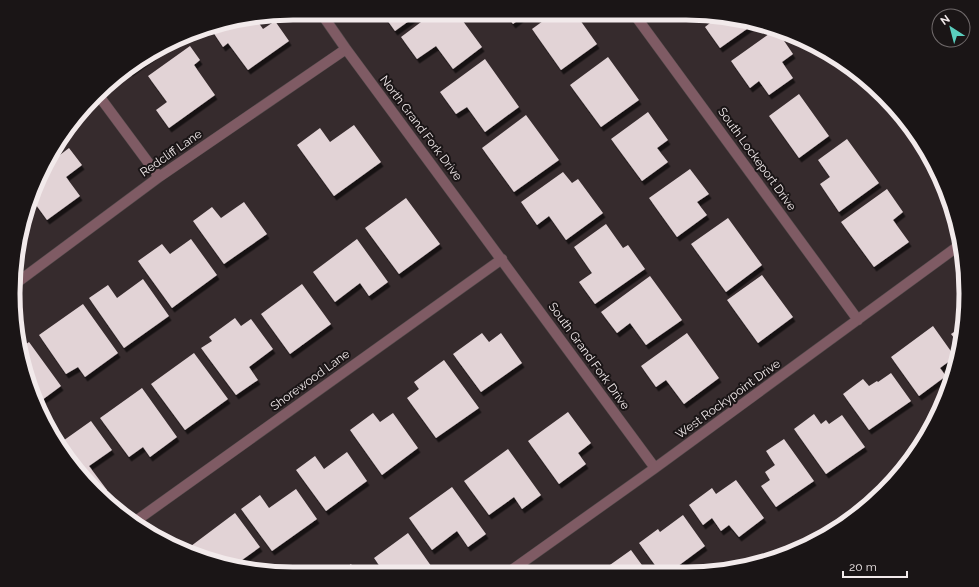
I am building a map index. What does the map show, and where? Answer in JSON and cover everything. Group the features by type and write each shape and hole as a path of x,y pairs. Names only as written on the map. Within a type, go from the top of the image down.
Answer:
{"street":[{"name":"North Grand Fork Drive","path":"326,20 502,259"},
{"name":"South Lockeport Drive","path":"638,20 858,320"},
{"name":"Redcliff Lane","path":"21,280 159,177 346,48"},
{"path":"102,98 159,177"},
{"name":"West Rockypoint Drive","path":"516,567 655,468 955,248"},
{"name":"South Grand Fork Drive","path":"502,259 655,468"},
{"name":"Shorewood Lane","path":"139,519 502,259"}],"building":[{"path":"387,20 410,20 395,31"},
{"path":"424,20 462,20 482,47 453,69 436,46 417,59 401,37"},
{"path":"510,20 518,20 513,24"},
{"path":"544,20 580,20 597,44 561,70 532,29"},
{"path":"275,21 289,41 248,70 228,43 223,47 213,32 258,22 263,29"},
{"path":"712,21 749,27 720,48 705,27"},
{"path":"769,34 782,38 793,54 782,62 793,78 769,95 759,81 750,88 731,61"},
{"path":"190,46 200,60 194,65 215,95 169,128 156,110 167,102 148,76"},
{"path":"608,57 639,100 601,127 570,85"},
{"path":"485,59 519,107 485,132 467,107 456,114 440,92"},
{"path":"799,94 829,136 799,158 769,116"},
{"path":"648,112 668,140 657,148 668,162 642,181 611,139"},
{"path":"526,115 559,160 514,192 482,148"},
{"path":"354,125 381,162 334,196 297,145 320,128 330,142"},
{"path":"847,139 879,183 839,212 820,184 830,177 818,160"},
{"path":"69,148 82,165 66,177 80,196 47,220 36,204 48,173 57,157"},
{"path":"690,169 709,194 697,202 707,215 677,237 649,198"},
{"path":"563,172 572,183 578,179 603,213 566,240 549,216 537,225 521,202"},
{"path":"887,189 903,212 893,220 909,242 874,267 841,222"},
{"path":"406,198 440,244 399,274 365,228"},
{"path":"244,202 267,234 224,264 193,221 212,207 221,218"},
{"path":"728,218 762,265 726,292 691,244"},
{"path":"606,224 623,248 628,245 645,269 595,304 579,282 592,273 574,247"},
{"path":"191,239 217,275 172,308 138,261 162,244 170,254"},
{"path":"357,239 388,282 369,296 360,283 335,302 313,272"},
{"path":"762,275 793,317 758,343 727,300"},
{"path":"650,276 682,320 646,345 630,323 617,333 601,312"},
{"path":"143,279 169,316 124,348 89,298 108,285 117,298"},
{"path":"302,284 331,324 290,354 261,314"},
{"path":"83,304 118,353 85,377 78,367 66,374 39,335"},
{"path":"235,318 241,326 251,319 273,349 249,367 258,380 236,395 201,348 212,341 209,337"},
{"path":"933,326 952,353 951,360 940,368 946,376 919,396 891,357"},
{"path":"957,330 955,340 951,334"},
{"path":"482,333 489,342 501,333 522,363 481,392 453,354"},
{"path":"687,333 719,378 684,404 666,380 656,387 641,366"},
{"path":"29,342 61,386 42,400 29,364 25,345"},
{"path":"194,353 228,399 185,430 151,384"},
{"path":"444,360 479,408 436,438 407,398 419,389 414,382"},
{"path":"891,373 911,401 869,430 843,394 863,379 869,386"},
{"path":"142,388 177,437 150,457 143,447 129,457 100,418"},
{"path":"568,412 591,443 578,453 586,464 559,484 528,441"},
{"path":"373,413 380,422 393,413 418,448 382,475 350,430"},
{"path":"814,414 821,424 826,420 829,424 842,415 865,447 826,474 794,429"},
{"path":"91,421 112,450 89,466 107,490 105,492 88,474 63,441"},
{"path":"784,439 814,481 776,507 761,486 770,480 765,472 775,465 766,451"},
{"path":"508,449 541,495 522,509 514,497 489,515 464,481"},
{"path":"347,452 367,481 326,511 296,470 315,456 324,469"},
{"path":"736,480 764,518 739,537 729,525 721,531 712,518 703,525 689,505 712,488 716,494"},
{"path":"452,487 486,534 468,547 457,531 432,550 409,518"},
{"path":"296,489 317,519 272,551 241,509 260,495 269,508"},
{"path":"235,513 260,547 239,562 223,558 191,546"},
{"path":"683,515 705,546 677,567 656,567 639,543 658,529 660,532"},
{"path":"408,533 432,567 380,567 374,558"},
{"path":"631,550 643,567 607,567"}]}
